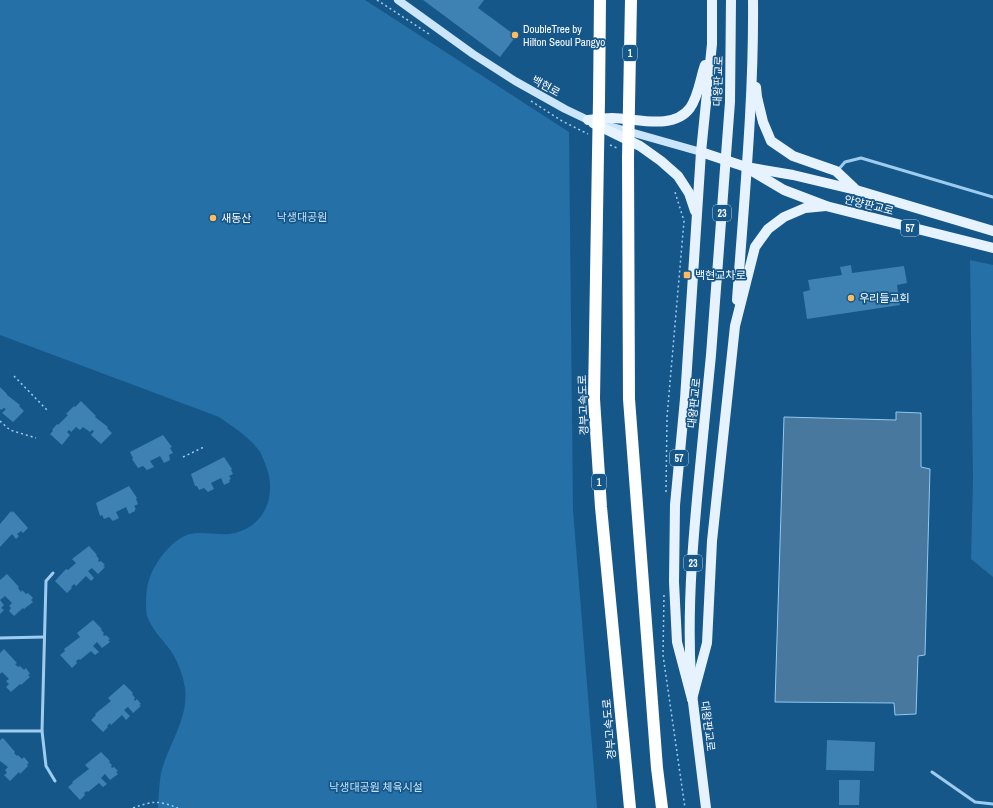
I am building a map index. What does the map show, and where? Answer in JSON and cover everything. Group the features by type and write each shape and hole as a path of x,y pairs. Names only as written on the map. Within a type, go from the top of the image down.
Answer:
{"highway":[{"name":"경부고속도로","path":"600,0 594,399 601,507 630,808"},
{"name":"1","path":"630,0 628,158 629,399 655,744 662,808"}],"main road":[{"name":"백현로","path":"398,0 515,81 565,109 588,120 701,152"},
{"name":"대왕판교로","path":"697,216 701,152 712,44 712,0"},
{"name":"대왕판교로","path":"706,808 692,699 689,643 694,531 711,355 730,102 731,0"},
{"path":"735,326 753,43 753,0"},
{"path":"753,43 757,97 763,122 771,141 793,156 836,171 856,190"},
{"path":"588,120 612,118 663,122 682,116 690,107 700,88 703,70 712,44"},
{"path":"588,120 640,146 667,166 678,176 689,193 697,216"},
{"name":"안양판교로","path":"701,152 746,167 793,175 856,190 993,231"},
{"name":"안양판교로","path":"746,167 784,190 826,206 993,248"},
{"name":"57","path":"692,699 707,643 712,541 735,326 755,247 768,229 784,217 806,208 826,206"},
{"name":"57","path":"692,699 677,642 674,582 675,512 685,399 697,216"}],"lane":[{"path":"836,171 845,162 861,158 993,197"},
{"path":"53,573 46,581 42,731 46,766 55,781"},
{"path":"0,638 44,637"},
{"path":"0,731 42,731"},
{"path":"932,772 974,802 993,804"}],"path":[{"path":"14,376 47,410"},
{"path":"0,420 10,430 36,438"},
{"path":"184,457 204,447"},
{"path":"133,808 148,802 163,803 178,808"}],"green space":[{"name":"낙생대공원","path":"0,0 365,0 569,132 573,510 597,808 158,808 162,769 182,719 185,688 182,673 178,664 171,651 152,626 147,616 146,596 149,581 160,558 175,542 181,538 193,534 235,533 246,529 255,522 262,515 267,506 270,485 269,474 261,454 256,447 241,433 219,417 0,335"},
{"path":"970,260 993,265 993,577 971,559 973,479"}],"shaded area":[{"path":"896,412 921,413 921,467 930,469 925,655 918,656 916,714 895,715 894,703 775,702 784,417 896,420"}],"building":[{"path":"423,0 484,0 478,8 516,36 500,57"},
{"name":"우리들교회","path":"851,265 852,273 904,266 907,283 897,285 900,305 807,319 803,292 810,290 808,280 842,275 840,267"},
{"path":"0,387 7,395 20,405 19,406 24,411 13,422 2,413 6,409 0,409"},
{"path":"81,401 96,416 95,417 108,427 107,428 112,433 101,444 91,435 94,431 92,430 90,432 83,427 80,430 76,427 71,432 69,430 67,432 70,435 62,445 50,434 57,424 58,425 68,415 66,414"},
{"path":"163,435 172,447 170,448 173,453 169,455 170,460 164,463 160,456 150,461 154,467 147,470 143,466 138,468 132,459 133,458 130,452"},
{"path":"224,457 232,469 233,474 229,476 231,479 229,480 230,482 224,485 221,478 211,483 214,489 208,492 204,488 199,490 197,486 195,486 191,474"},
{"path":"129,486 137,498 138,504 134,506 136,509 135,511 129,514 126,507 116,512 119,518 113,521 109,517 104,519 102,515 100,516 96,503"},
{"path":"11,511 12,513 13,511 28,528 23,533 21,531 17,534 19,536 16,539 12,534 0,547 0,524"},
{"path":"89,546 97,555 99,562 101,561 105,567 98,574 92,568 88,571 94,578 91,581 86,576 76,586 74,584 67,593 55,581 66,569 68,570 76,563 72,559"},
{"path":"7,574 19,587 18,588 21,592 22,590 26,594 28,593 33,598 31,600 33,602 14,616 9,611 11,608 9,606 12,603 5,596 0,600 0,580"},
{"path":"0,600 4,605 1,608 4,610 0,614"},
{"path":"93,620 102,629 101,630 104,633 104,636 106,635 110,639 108,640 110,642 102,648 97,642 93,646 99,652 95,655 91,651 80,660 79,659 76,661 77,663 72,668 60,655 65,651 64,649 80,637 77,633"},
{"path":"4,649 17,663 15,664 18,667 20,666 24,670 26,668 30,674 28,675 30,677 11,692 6,687 9,684 6,681 9,679 2,672 0,674 0,653"},
{"path":"124,684 133,693 132,694 135,701 137,699 141,704 139,705 141,706 133,713 128,707 124,710 130,716 126,720 122,715 111,725 110,723 103,732 91,720 96,715 95,714 111,701 108,698"},
{"path":"3,738 17,756 18,755 22,759 24,757 29,763 20,774 19,772 10,781 4,775 7,773 5,770 8,767 0,761 0,740"},
{"path":"827,740 875,742 874,771 826,770"},
{"path":"101,752 110,761 109,762 112,765 112,768 114,767 118,771 116,772 118,774 110,780 105,774 101,778 107,784 103,787 99,783 88,792 87,791 84,793 85,795 80,800 68,787 89,769 85,765"},
{"path":"839,780 860,780 859,805 839,805"}],"place":[{"name":"DoubleTree by Hilton Seoul Pangyo","path":"515,35"},
{"name":"새동산","path":"213,218"},
{"name":"백현교차로","path":"687,275"},
{"name":"우리들교회","path":"851,298"}],"park label":[{"name":"낙생대공원 체육시설","path":"376,787"}]}
